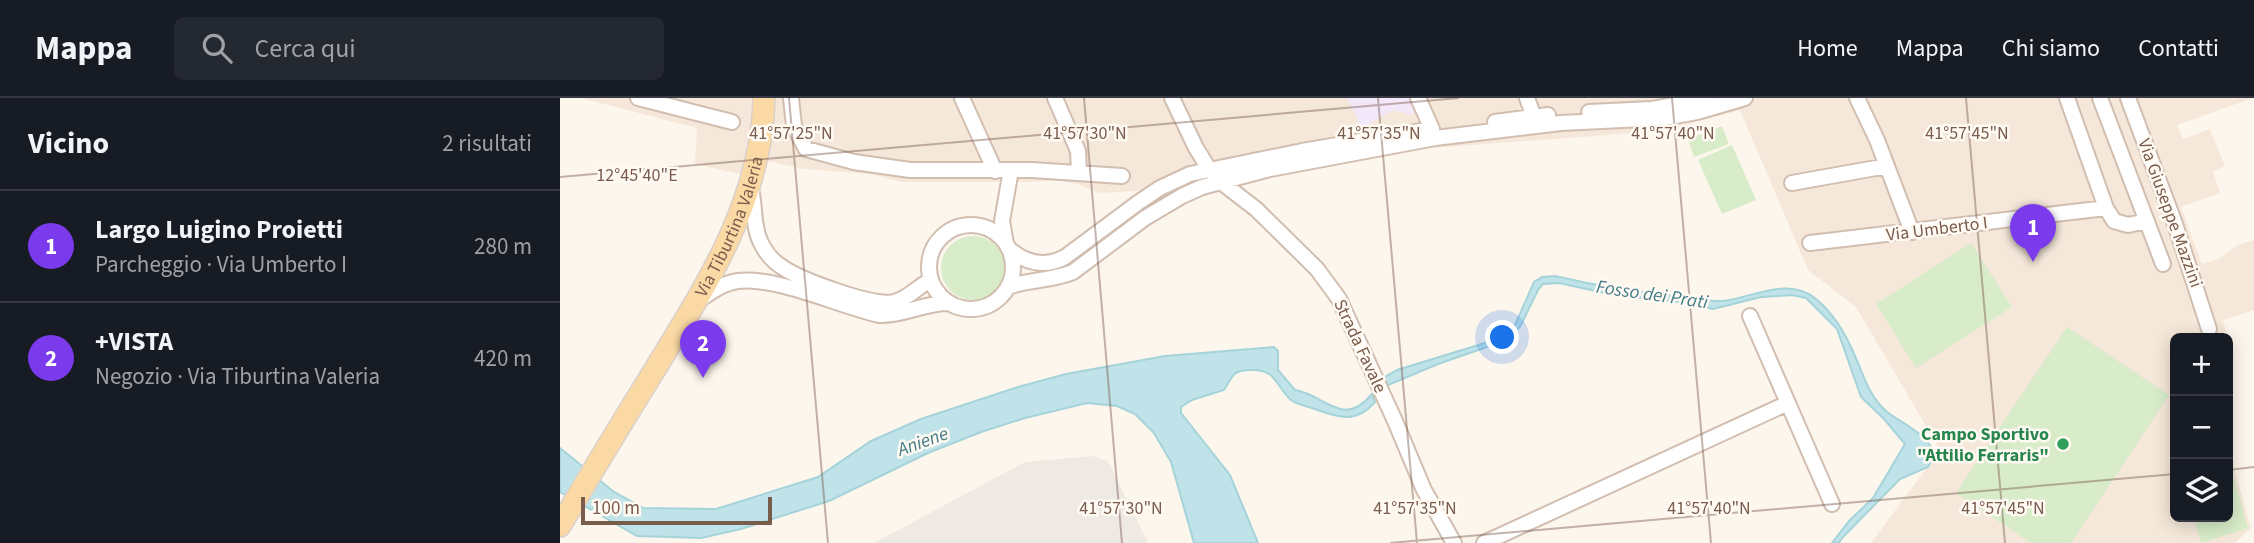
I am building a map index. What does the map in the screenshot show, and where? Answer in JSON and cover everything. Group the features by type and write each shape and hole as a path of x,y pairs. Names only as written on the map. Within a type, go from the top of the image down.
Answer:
{"main road":[{"name":"Via Tiburtina Valeria","path":"560,526 729,242 750,184 760,138 764,98"}],"street":[{"path":"638,98 732,122"},
{"path":"791,98 794,126 806,149 854,162 911,170 1011,170 1122,176"},
{"path":"962,98 995,171"},
{"path":"1055,98 1078,151 1079,172"},
{"name":"Strada Favale","path":"1172,98 1209,169 1274,226 1317,270 1339,299 1424,490 1454,543"},
{"path":"1418,98 1432,129"},
{"path":"1527,98 1534,117"},
{"path":"981,225 1000,236 1016,254 1035,264 1060,260 1160,188 1209,169 1432,129 1534,117 1588,105 1652,109 1682,101 1711,98"},
{"path":"1008,288 1026,281 1059,278 1073,272 1160,209 1189,192 1307,160 1435,138 1561,123 1664,118 1745,98"},
{"path":"1857,98 1912,232"},
{"path":"2067,98 2106,208 2114,221 2128,225 2147,221"},
{"path":"2100,98 2163,264"},
{"name":"Via Giuseppe Mazzini","path":"2128,98 2175,224 2209,329"},
{"path":"1792,183 1887,166"},
{"path":"1002,215 990,224 957,228 938,241 932,251 929,265 931,280 948,303 961,309 975,310 1000,299 1008,288 1013,267 1002,226 1002,215 1011,170"},
{"path":"750,184 762,245 779,265 802,279 879,303 898,301 931,280"},
{"name":"Via Umberto I","path":"1810,243 2106,208"},
{"path":"695,303 720,287 752,280 879,315 889,315 927,304 948,303"},
{"path":"1750,316 1832,503"},
{"path":"1484,543 1788,403"}],"shaded area":[{"path":"581,98 2253,98 2177,125 2183,139 2210,129 2225,166 2213,171 2220,193 2181,207 2202,264 2219,259 2238,245 2254,240 2254,310 2223,320 2226,332 2223,333 2170,333 2170,522 2233,522 2233,465 2251,528 2235,543 1871,543 1940,450 1856,307 1808,270 1740,110 1662,131 1418,149 1235,185 1100,193 1058,180 902,182 870,174 803,169 750,157 744,175 695,164 697,128"},
{"path":"1347,98 1409,98 1414,109 1412,115 1393,110 1362,128"},
{"path":"1093,456 1108,461 1148,543 874,543 1025,462"}],"green space":[{"path":"1722,126 1729,144 1694,157 1688,139"},
{"path":"1732,145 1756,200 1722,214 1698,160"},
{"path":"973,236 991,242 999,250 1005,268 999,286 991,294 973,300 955,294 947,286 941,268 947,250 955,242"},
{"path":"1971,243 2012,307 1916,368 1876,304"},
{"name":"Campo Sportivo \"Attilio Ferraris\"","path":"2067,327 2169,395 2071,543 2031,543 1956,493"},
{"path":"2233,476 2248,528 2201,543 2195,522 2233,522"}],"water":[{"name":"Fosso dei Prati","path":"1555,276 1621,289 1714,301 1783,288 1806,292 1828,311 1839,325 1875,399 1886,411 1927,441 1932,457 1928,467 1900,479 1839,543 1832,543 1849,521 1873,498 1905,444 1861,397 1837,329 1806,298 1792,295 1761,297 1713,309 1689,303 1614,295 1559,283 1543,284 1520,327 1504,341 1386,386 1383,378 1397,370 1498,339 1515,325 1534,282 1542,277"},
{"name":"Aniene","path":"1274,347 1278,351 1278,370 1295,390 1343,409 1352,409 1362,404 1372,394 1375,402 1360,414 1338,416 1293,401 1266,372 1244,370 1231,378 1224,390 1192,400 1181,407 1181,413 1230,475 1258,543 1194,543 1171,462 1154,433 1135,414 1117,406 1087,403 981,432 928,453 829,501 741,529 701,538 637,536 560,492 560,448 614,492 643,508 716,509 818,477 871,441 921,419 1018,387 1066,374 1165,356"}],"place":[{"name":"Largo Luigino Proietti","path":"2033,262"},
{"name":"+VISTA","path":"703,378"},
{"name":"Campo Sportivo \"Attilio Ferraris\"","path":"2063,444"}]}
